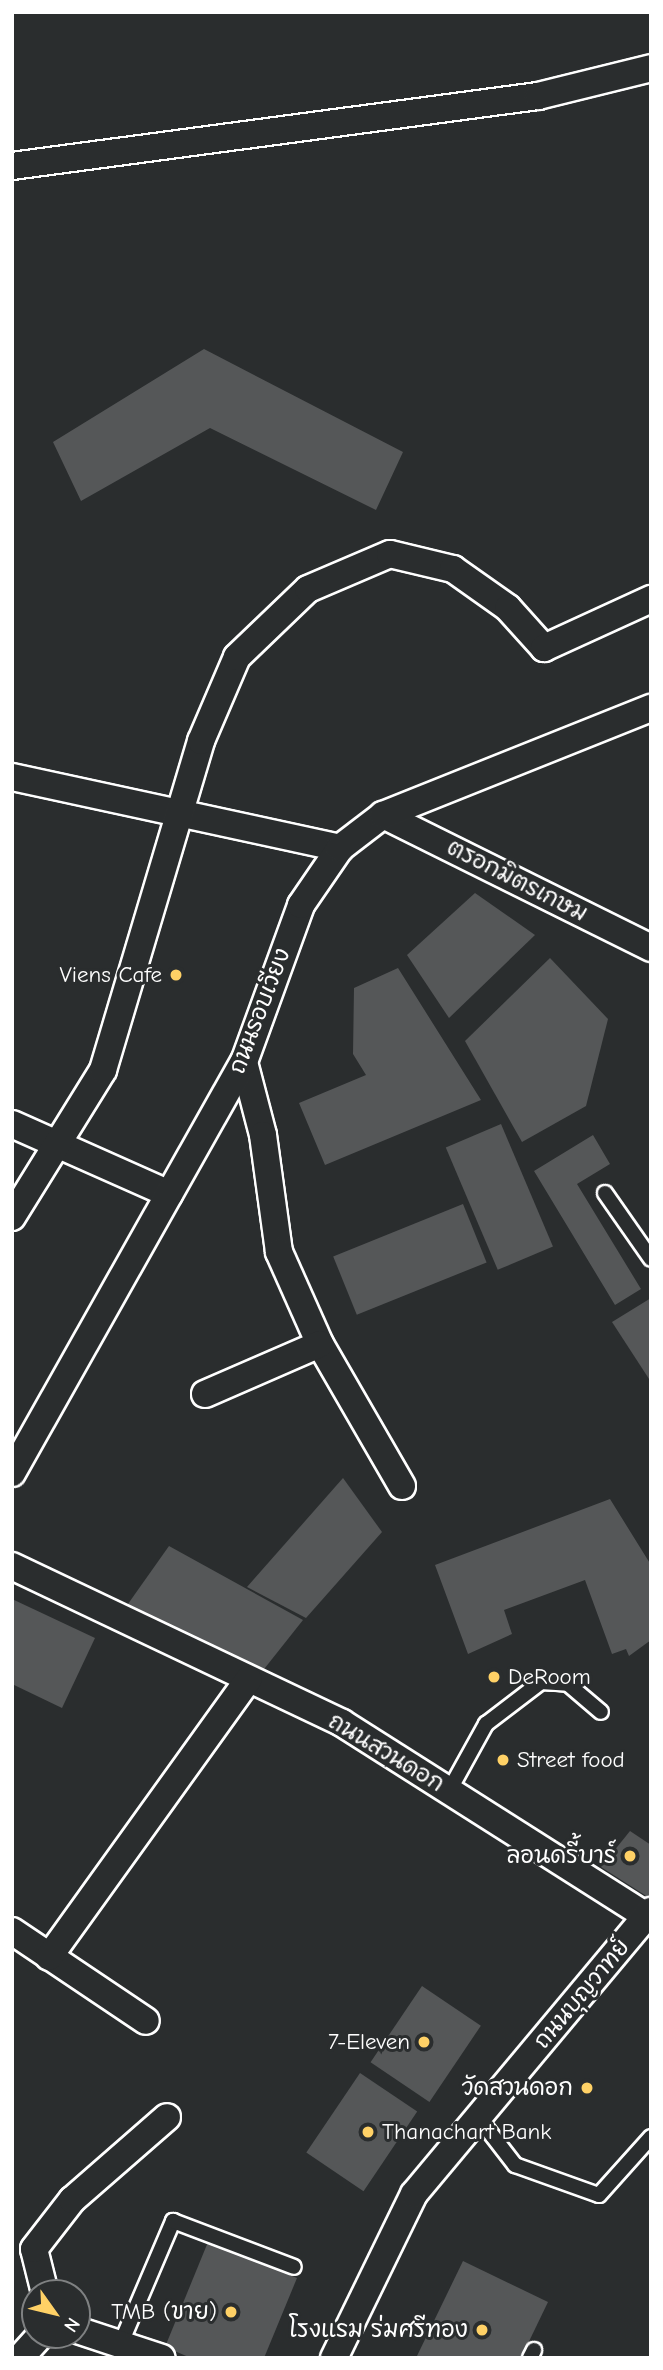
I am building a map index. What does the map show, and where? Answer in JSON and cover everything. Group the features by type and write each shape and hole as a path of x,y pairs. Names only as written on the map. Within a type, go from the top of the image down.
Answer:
{"street":[{"path":"12,166 538,96 651,68"},
{"path":"12,1217 60,1144 103,1070 183,814 201,741 237,657 308,589 390,554 453,569 508,608 544,648 651,598"},
{"name":"ถนนรอบเวียง","path":"12,1473 244,1062 301,905 340,848 383,815 651,708"},
{"path":"12,777 340,848"},
{"name":"ตรอกมิตรเกษม","path":"383,815 651,948"},
{"path":"244,1062 263,1135 279,1252 320,1344 402,1486"},
{"path":"12,1124 169,1194"},
{"path":"205,1394 320,1344"},
{"name":"ถนนสวนดอก","path":"12,1566 342,1723 650,1916"},
{"path":"49,1956 249,1679"},
{"name":"ถนนบุญวาทย์","path":"334,2358 414,2194 650,1916"},
{"path":"12,1931 146,2021"},
{"path":"42,2279 34,2249 72,2200 167,2117"},
{"path":"91,2334 162,2358"}],"lane":[{"path":"605,1193 651,1259"},
{"path":"449,1791 486,1724 541,1682 568,1684 601,1712"},
{"path":"478,2117 515,2165 599,2195 651,2137"},
{"path":"121,2343 173,2221 294,2267"}],"building":[{"path":"204,349 403,452 376,510 210,428 81,501 53,442"},
{"path":"475,893 535,935 449,1018 407,955"},
{"path":"550,958 608,1019 586,1106 522,1142 465,1041"},
{"path":"398,968 481,1100 325,1165 299,1103 366,1075 353,1054 354,988"},
{"path":"501,1124 553,1246 498,1270 446,1147"},
{"path":"593,1135 610,1164 577,1184 641,1289 615,1305 534,1171"},
{"path":"463,1204 487,1262 357,1315 333,1256"},
{"path":"651,1298 651,1382 612,1322"},
{"path":"343,1478 382,1532 306,1618 247,1587"},
{"path":"610,1499 651,1565 651,1640 629,1656 626,1649 612,1654 585,1580 504,1610 512,1634 468,1654 435,1565"},
{"path":"169,1546 303,1620 257,1678 123,1611"},
{"path":"12,1599 95,1638 62,1708 12,1684"},
{"name":"ลอนดรี้บาร์","path":"630,1831 651,1845 651,1899 601,1867"},
{"path":"422,1986 481,2026 429,2102 371,2062"},
{"path":"360,2073 417,2112 364,2191 306,2153"},
{"name":"TMB (ขาย)","path":"208,2242 297,2278 264,2358 191,2358 165,2347"},
{"name":"โรงแรม ร่มศรีทอง","path":"463,2261 548,2302 521,2358 416,2358"}],"place":[{"name":"Viens Cafe","path":"176,975"},
{"name":"DeRoom","path":"494,1677"},
{"name":"Street food","path":"503,1760"},
{"name":"ลอนดรี้บาร์","path":"630,1856"},
{"name":"7-Eleven","path":"424,2042"},
{"name":"วัดสวนดอก","path":"587,2088"},
{"name":"Thanachart Bank","path":"368,2132"},
{"name":"TMB (ขาย)","path":"231,2312"},
{"name":"โรงแรม ร่มศรีทอง","path":"482,2330"}]}
